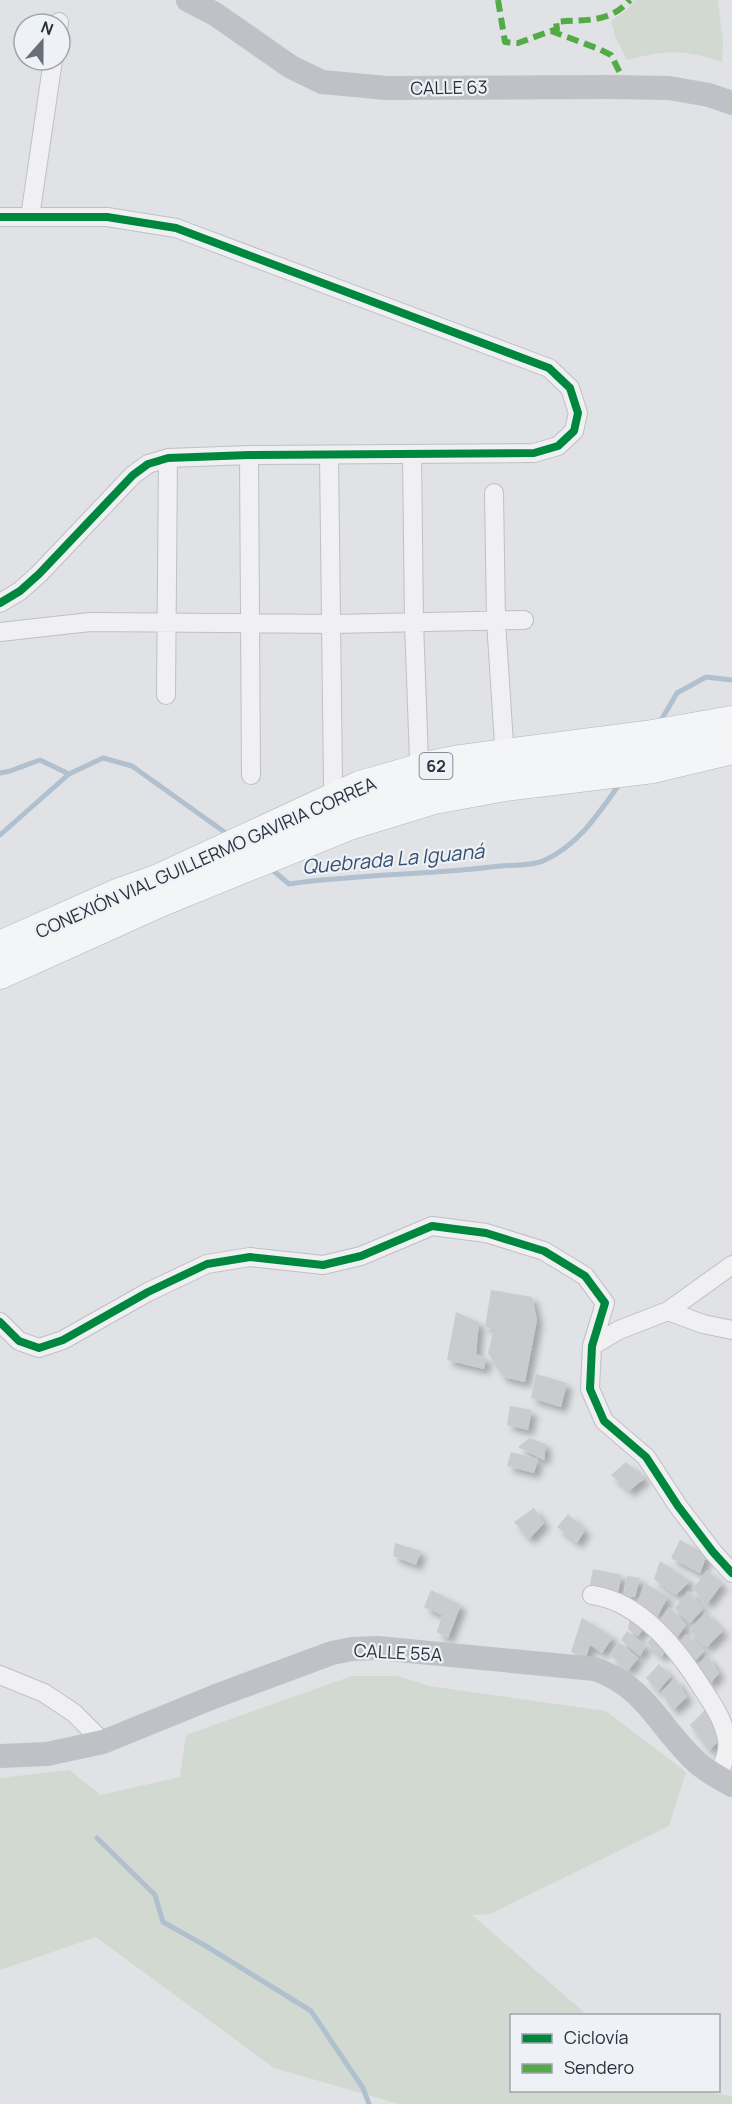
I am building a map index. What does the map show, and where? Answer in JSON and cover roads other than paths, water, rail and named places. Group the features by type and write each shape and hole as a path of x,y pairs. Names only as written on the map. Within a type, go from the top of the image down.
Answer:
{"highway":[{"name":"CONEXIÓN VIAL GUILLERMO GAVIRIA CORREA","path":"0,973 360,788 419,770 482,758 652,736 732,722"},
{"name":"CONEXIÓN VIAL GUILLERMO GAVIRIA CORREA","path":"0,947 117,895 161,890 349,824 435,798 505,785 653,767 732,748"}],"street":[{"name":"CALLE 63","path":"188,0 215,14 291,67 322,82 386,88 669,88 709,94 732,102"},
{"path":"30,217 51,72"},
{"path":"0,217 108,217 176,228 549,368 570,388 578,413 574,431 558,446 534,453 249,455 168,458 148,464 138,471 39,574 20,591 0,603"},
{"path":"412,454 414,623 419,760"},
{"path":"249,455 251,775"},
{"path":"329,455 333,784"},
{"path":"166,695 168,458"},
{"path":"494,493 496,621 504,744"},
{"path":"0,632 90,622 332,624 525,620"},
{"path":"0,1322 19,1341 39,1348 63,1340 148,1292 207,1264 250,1257 323,1265 361,1256 432,1226 486,1233 544,1251 585,1276 605,1304 592,1346 590,1389 604,1421 646,1457 678,1506 732,1573"},
{"path":"592,1346 619,1330 668,1311 732,1265"},
{"path":"668,1311 703,1324 732,1330"},
{"path":"592,1595 604,1596 635,1613 670,1644 691,1669 725,1731 728,1743 724,1780"},
{"name":"CALLE 55A","path":"0,1756 47,1754 103,1743 226,1692 332,1653 352,1649 378,1648 595,1669 631,1687 693,1757 724,1780"},
{"path":"0,1675 44,1693 74,1713 103,1743"}],"waterway":[{"name":"Quebrada La Iguaná","path":"659,724 677,693 706,677 732,680"},
{"name":"Quebrada La Iguaná","path":"0,835 69,774 103,758 132,766 230,836"},
{"path":"0,773 40,760 69,774"},
{"name":"Quebrada La Iguaná","path":"270,868 289,884 535,863 557,853 579,836 621,782"},
{"path":"97,1838 155,1895 163,1922 311,2011 363,2088 369,2104"}]}
